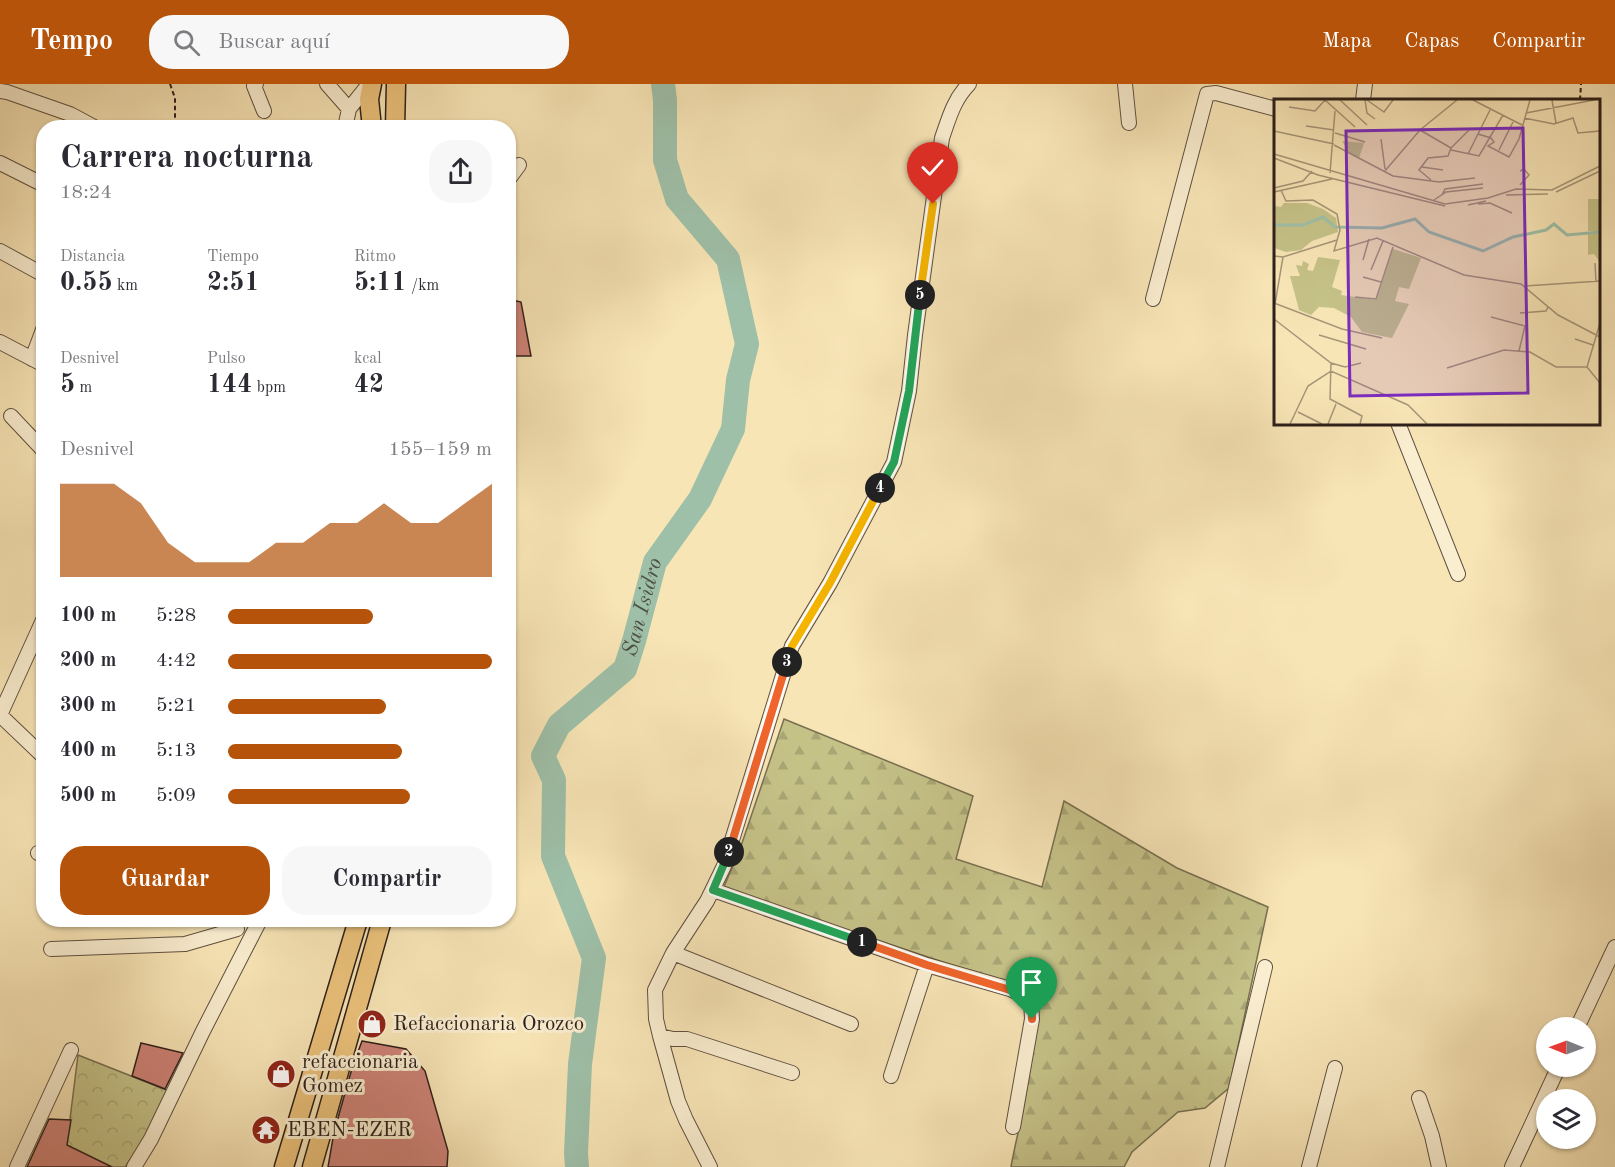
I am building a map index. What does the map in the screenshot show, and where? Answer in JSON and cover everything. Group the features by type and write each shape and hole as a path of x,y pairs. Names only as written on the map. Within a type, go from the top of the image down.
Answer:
{"main road":[{"path":"370,84 371,120"},
{"path":"395,120 396,84"},
{"path":"284,1167 356,927"},
{"path":"312,1167 380,927"}],"street":[{"path":"256,84 254,86 264,111"},
{"path":"327,84 349,109"},
{"path":"347,120 349,109 370,84"},
{"path":"1125,84 1129,123"},
{"path":"1363,99 1365,84"},
{"path":"710,1167 678,1101 656,1018 655,990 673,953 713,890 724,866 792,646 830,583 894,462 909,391 942,138 950,113 964,87"},
{"path":"0,91 70,114 81,120"},
{"path":"1153,299 1207,94 1216,93 1274,108"},
{"path":"0,163 36,181"},
{"path":"516,169 519,165"},
{"path":"0,251 36,271"},
{"path":"0,342 36,361"},
{"path":"11,416 36,443"},
{"path":"1398,424 1458,574"},
{"path":"36,636 0,715 36,749"},
{"path":"713,890 1031,999 1032,1019 1013,1127"},
{"path":"235,927 252,935"},
{"path":"134,1167 151,1139 257,927"},
{"path":"51,949 185,944 237,929"},
{"path":"1582,1017 1615,947"},
{"path":"673,953 851,1024"},
{"path":"891,1076 927,965"},
{"path":"1217,1167 1265,968"},
{"path":"660,1036 673,1040 687,1039 792,1073"},
{"path":"17,1167 70,1050"},
{"path":"1309,1167 1335,1068"},
{"path":"1512,1167 1554,1077"},
{"path":"1419,1098 1432,1136 1439,1167"}],"path":[{"path":"170,84 175,98 175,120"},
{"path":"1580,99 1581,84"}],"green space":[{"path":"784,719 973,796 956,859 1042,887 1064,801 1177,868 1268,907 1229,1088 1205,1108 1178,1112 1132,1152 1124,1167 1011,1167 1025,1099 1032,1048 1037,997 1031,991 723,889 740,849"},
{"path":"78,1055 169,1091 147,1136 125,1167 64,1167"}],"building":[{"path":"516,301 521,302 531,356 516,356"},
{"path":"362,1041 406,1049 425,1071 448,1151 447,1167 328,1167 334,1132"},
{"path":"141,1043 183,1053 165,1089 132,1076"},
{"path":"49,1119 71,1120 67,1145 112,1167 27,1167"}],"waterway":[{"name":"San Isidro","path":"577,1167 580,1064 594,958 553,856 554,780 543,756 559,725 625,669 655,562 700,499 733,429 738,380 747,344 728,259 677,199 665,160 663,84"}],"place":[{"name":"Refaccionaria Orozco","path":"372,1024"},
{"name":"refaccionaria Gomez","path":"281,1074"},
{"name":"EBEN-EZER","path":"266,1130"}],"route":[{"path":"933,204 909,391 894,462 830,583 792,646 724,866 713,890 927,965 1010,990 1031,999 1032,1019"}]}
